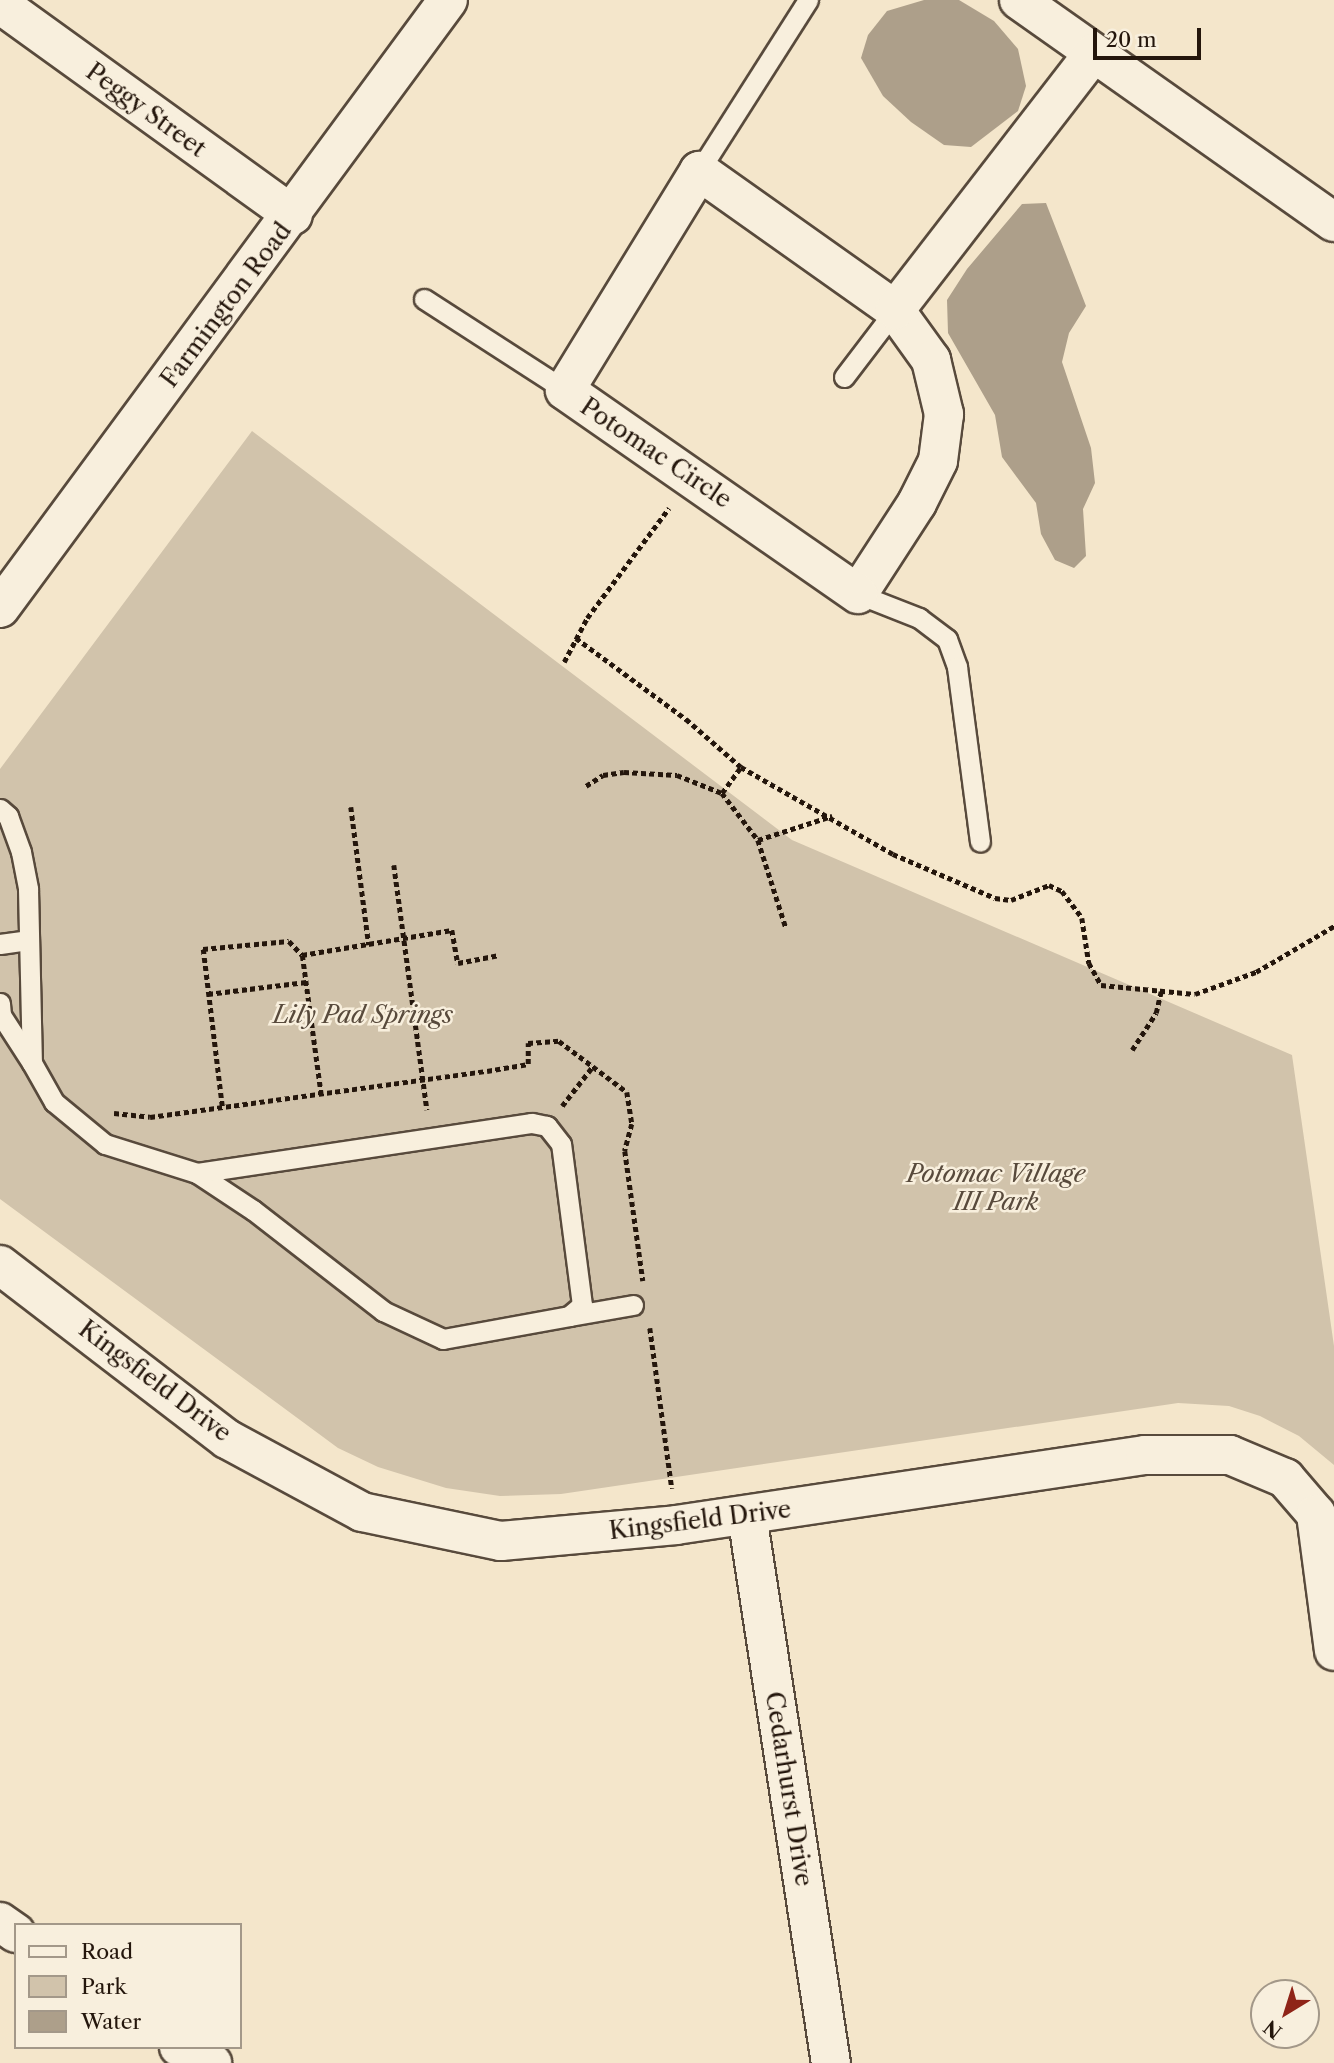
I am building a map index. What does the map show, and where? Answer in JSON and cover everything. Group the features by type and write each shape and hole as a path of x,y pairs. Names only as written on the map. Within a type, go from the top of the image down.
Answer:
{"street":[{"name":"Farmington Road","path":"0,608 293,215 448,0"},
{"path":"1019,0 1334,222"},
{"name":"Peggy Street","path":"0,4 293,215"},
{"path":"895,310 1093,54"},
{"path":"699,171 895,310 931,360 944,414 938,461 917,503 858,594"},
{"name":"Potomac Circle","path":"699,171 565,390 858,594"},
{"name":"Kingsfield Drive","path":"0,1265 227,1439 362,1512 501,1541 747,1515 1145,1455 1230,1455 1285,1478 1325,1513 1334,1651"},
{"name":"Cedarhurst Drive","path":"747,1515 831,2063"},
{"path":"183,2049 212,2063"}],"lane":[{"path":"699,171 808,0"},
{"path":"424,299 565,390"},
{"path":"844,377 895,310"},
{"path":"858,594 919,618 947,639 957,667 980,841"},
{"path":"0,809 8,816 21,852 28,889 32,1063"},
{"path":"0,944 28,940"},
{"path":"0,1003 1,1014 54,1102 106,1144 197,1172 253,1210 383,1311 443,1339 633,1305"},
{"path":"197,1172 531,1123 547,1126 561,1144 584,1295 582,1305 569,1316"}],"path":[{"path":"564,662 576,638 692,477"},
{"path":"576,638 685,719 741,768 833,816 893,854 995,898 1011,900 1049,885 1062,891 1082,918 1088,962 1101,985 1195,994 1235,982 1334,926"},
{"path":"722,793 741,768"},
{"path":"586,786 603,775 624,772 677,775 722,793 758,840 786,928"},
{"path":"351,807 369,945"},
{"path":"758,840 833,816"},
{"path":"394,865 432,1137"},
{"path":"302,954 404,940 452,930 457,963 499,956"},
{"path":"222,1106 203,949 289,941 302,954 321,1095"},
{"path":"208,994 306,982"},
{"path":"1132,1050 1156,1013 1161,992"},
{"path":"547,1126 593,1066"}],"green space":[{"name":"Lily Pad Springs","path":"252,431 792,840 1292,1055 1334,1346 1334,1465 1299,1436 1260,1416 1229,1406 1178,1403 561,1494 500,1496 446,1488 378,1467 338,1448 0,1199 0,769"}],"water":[{"path":"924,0 959,0 994,21 1018,49 1026,86 1018,111 971,147 944,145 911,122 883,96 861,58 868,35 887,11"},
{"path":"1046,203 1086,306 1069,333 1062,362 1091,448 1095,483 1083,509 1086,556 1074,568 1055,560 1041,534 1036,503 1002,457 995,415 948,333 947,300 967,269 1022,204"}],"park label":[{"name":"Potomac Village III Park","path":"996,1188"}]}
